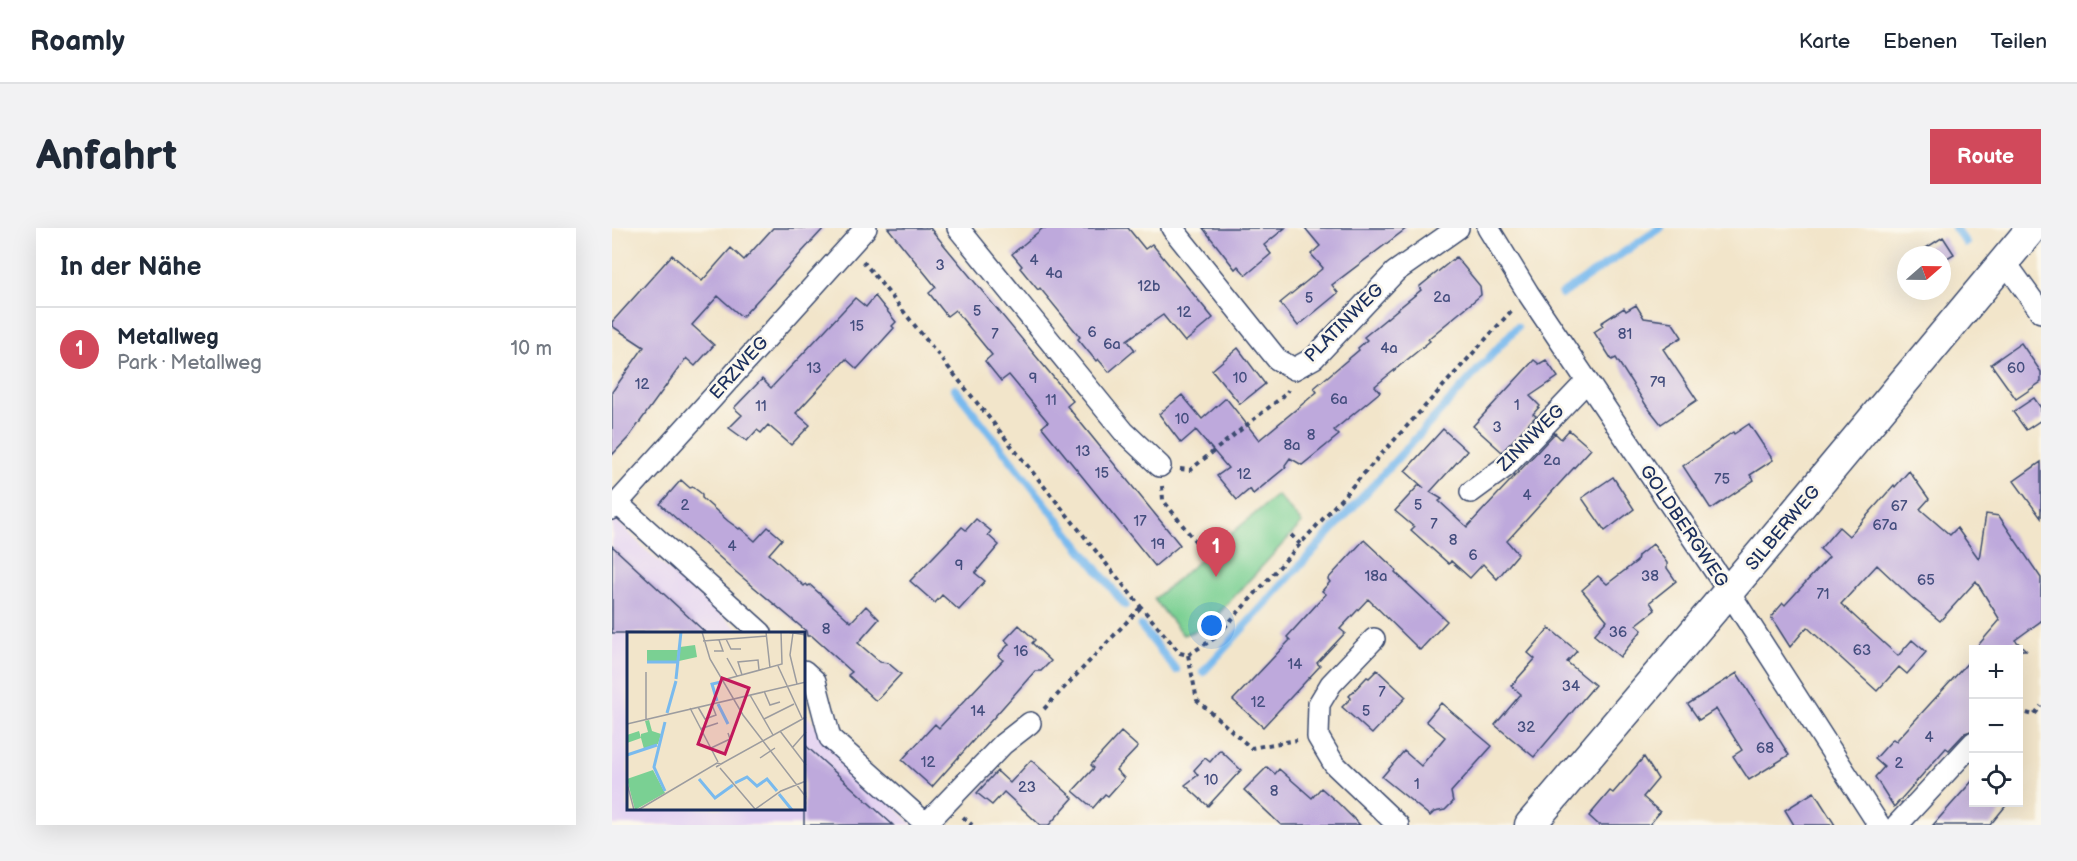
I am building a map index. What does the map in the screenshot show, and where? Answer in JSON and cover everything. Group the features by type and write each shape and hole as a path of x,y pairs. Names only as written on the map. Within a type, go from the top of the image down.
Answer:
{"street":[{"name":"ERZWEG","path":"615,506 866,228"},
{"path":"958,228 1124,432 1160,466"},
{"name":"PLATINWEG","path":"1172,228 1277,359 1294,369 1314,358 1395,272 1458,228"},
{"name":"GOLDBERGWEG","path":"1488,228 1528,293 1729,592 1879,825"},
{"name":"SILBERWEG","path":"1530,825 1729,592 2032,228"},
{"path":"2006,262 2041,312"},
{"name":"ZINNWEG","path":"1471,492 1505,467 1587,381"},
{"path":"615,506 761,632"},
{"path":"1374,639 1331,684 1319,704 1317,737 1334,764 1398,825"},
{"path":"806,673 815,681 830,738 926,824 1003,744 1030,723"},
{"path":"1898,825 1969,747"}],"path":[{"path":"1206,555 1164,500 1160,466 1190,470 1287,393 1294,369"},
{"path":"1291,535 1300,544"},
{"path":"1030,723 1141,607"},
{"path":"1188,655 1197,700 1251,748 1317,737"},
{"path":"2023,712 2034,715 2041,706"}],"shaded area":[{"path":"612,515 645,549 742,632 627,632 627,810 806,810 806,715 913,825 612,825"}],"green space":[{"path":"1277,495 1302,523 1206,627 1183,635 1154,599"}],"building":[{"path":"773,228 824,228 742,317 718,296 692,325 714,345 695,366 686,358 629,437 612,455 612,392 644,347 612,326 612,322 672,255 702,281 731,248 744,260"},
{"path":"888,228 930,228 1073,401 1067,406 1180,545 1155,566 1042,427 1048,422 1009,375 1001,381 985,361 992,355 955,310 947,316 929,293 936,287"},
{"path":"1043,228 1128,228 1145,249 1152,244 1213,318 1185,342 1163,315 1127,340 1135,350 1109,372 1098,359 1096,361 1078,339 1080,337 1040,288 1038,290 1020,268 1022,266 1012,254"},
{"path":"1203,228 1285,228 1264,245 1271,254 1246,275 1238,266 1235,269"},
{"path":"1305,228 1407,228 1332,285 1338,293 1298,326 1280,303 1323,268 1311,254 1320,246"},
{"path":"1943,237 1949,246 1929,246"},
{"path":"1456,257 1480,286 1481,295 1375,386 1380,392 1334,430 1339,435 1302,465 1290,458 1286,467 1253,494 1250,489 1237,500 1217,476 1228,468 1196,430 1181,443 1159,414 1182,395 1202,419 1226,398 1259,440 1317,392 1314,388 1359,350 1358,348 1367,340 1364,337 1421,290 1419,287"},
{"path":"875,296 896,322 892,326 894,328 857,369 846,359 796,413 810,425 791,445 768,425 761,433 757,430 747,441 729,428 742,415 734,408 762,379 771,388 855,298 866,307"},
{"path":"1636,305 1644,318 1672,322 1682,337 1663,349 1697,400 1661,424 1616,358 1612,360 1594,332 1603,326 1601,323 1624,308 1626,311"},
{"path":"2021,343 2041,372 2041,382 2016,399 1991,364"},
{"path":"1238,348 1265,384 1240,404 1212,370"},
{"path":"1534,360 1539,364 1546,360 1558,377 1530,396 1540,406 1533,414 1536,416 1502,452 1473,426"},
{"path":"2034,398 2041,408 2041,420 2026,430 2013,412"},
{"path":"1749,424 1773,460 1750,475 1754,480 1711,509 1683,466 1733,432 1734,434"},
{"path":"1443,429 1467,451 1430,492 1442,499 1439,501 1467,527 1555,433 1561,439 1569,430 1591,449 1507,541 1518,554 1497,579 1483,564 1470,578 1451,561 1449,564 1411,530 1414,527 1395,511 1419,485 1424,488 1405,471"},
{"path":"2041,462 2041,518 2014,481"},
{"path":"1909,471 1929,499 1920,509 1950,535 1957,528 1979,559 1986,514 1999,516 2041,578 2041,621 2015,640 2020,645 1978,645 2000,620 1976,581 1940,621 1877,565 1841,604 1898,656 1912,640 1926,652 1907,674 1899,667 1877,691 1807,627 1790,647 1771,617 1829,557 1820,549 1839,527 1849,536 1894,485 1895,487"},
{"path":"1613,477 1634,509 1605,531 1582,498"},
{"path":"681,480 702,494 702,498 755,541 768,527 782,539 769,554 804,586 810,585 851,622 866,606 879,619 858,643 880,662 888,663 901,674 876,701 848,675 852,672 812,636 807,636 806,631 660,504"},
{"path":"976,519 991,531 988,535 999,545 975,573 985,581 959,610 942,595 935,603 910,581 962,527 966,530"},
{"path":"1364,540 1447,621 1420,650 1368,599 1340,629 1345,633 1317,663 1320,666 1263,727 1233,700 1290,640 1287,637 1326,594 1322,591 1330,582 1328,579"},
{"path":"1653,544 1667,563 1667,568 1676,581 1650,602 1655,610 1636,625 1642,630 1620,657 1594,635 1607,620 1582,590 1598,576 1607,584 1637,561 1638,556"},
{"path":"612,546 705,632 627,632 612,633"},
{"path":"1019,625 1035,640 1032,643 1051,661 1041,671 1035,671 932,787 902,760 935,724 939,728 1003,660 998,656 1009,644 1005,640"},
{"path":"1549,628 1577,651 1567,662 1595,685 1534,757 1495,725 1521,694 1511,686 1535,659 1528,653"},
{"path":"1969,661 1969,732 1949,750 1946,748 1894,807 1875,777 1884,767 1875,759 1893,739 1896,741"},
{"path":"1377,670 1406,697 1372,734 1342,707 1351,698 1349,696"},
{"path":"1737,673 1789,755 1749,780 1733,756 1742,750 1716,709 1699,720 1688,704"},
{"path":"1441,703 1492,746 1451,792 1453,802 1445,810 1434,812 1430,816 1382,777 1404,751 1421,766 1445,737 1426,721"},
{"path":"1121,732 1138,747 1116,770 1124,778 1108,796 1105,794 1093,808 1073,791 1094,768 1091,765"},
{"path":"806,746 893,825 804,825"},
{"path":"1220,750 1241,770 1208,806 1185,785 1198,775 1194,770 1205,758 1210,762"},
{"path":"1644,757 1658,779 1643,797 1660,812 1649,825 1599,825 1589,816 1610,791 1613,793"},
{"path":"1031,760 1073,798 1049,825 1040,825 1004,792 992,805 977,793 997,771 1010,783"},
{"path":"1267,767 1275,774 1279,769 1312,798 1321,788 1360,825 1281,825 1244,790"},
{"path":"1969,785 1969,807 2005,807 1990,825 1933,825"},
{"path":"1814,792 1835,825 1794,825 1785,810"}],"waterway":[{"path":"1562,294 1660,228"},
{"path":"1955,228 1966,243"},
{"path":"1203,672 1517,327"},
{"path":"955,389 1125,605"},
{"path":"1141,626 1176,670"}],"place":[{"name":"Metallweg","path":"1216,577"}]}
